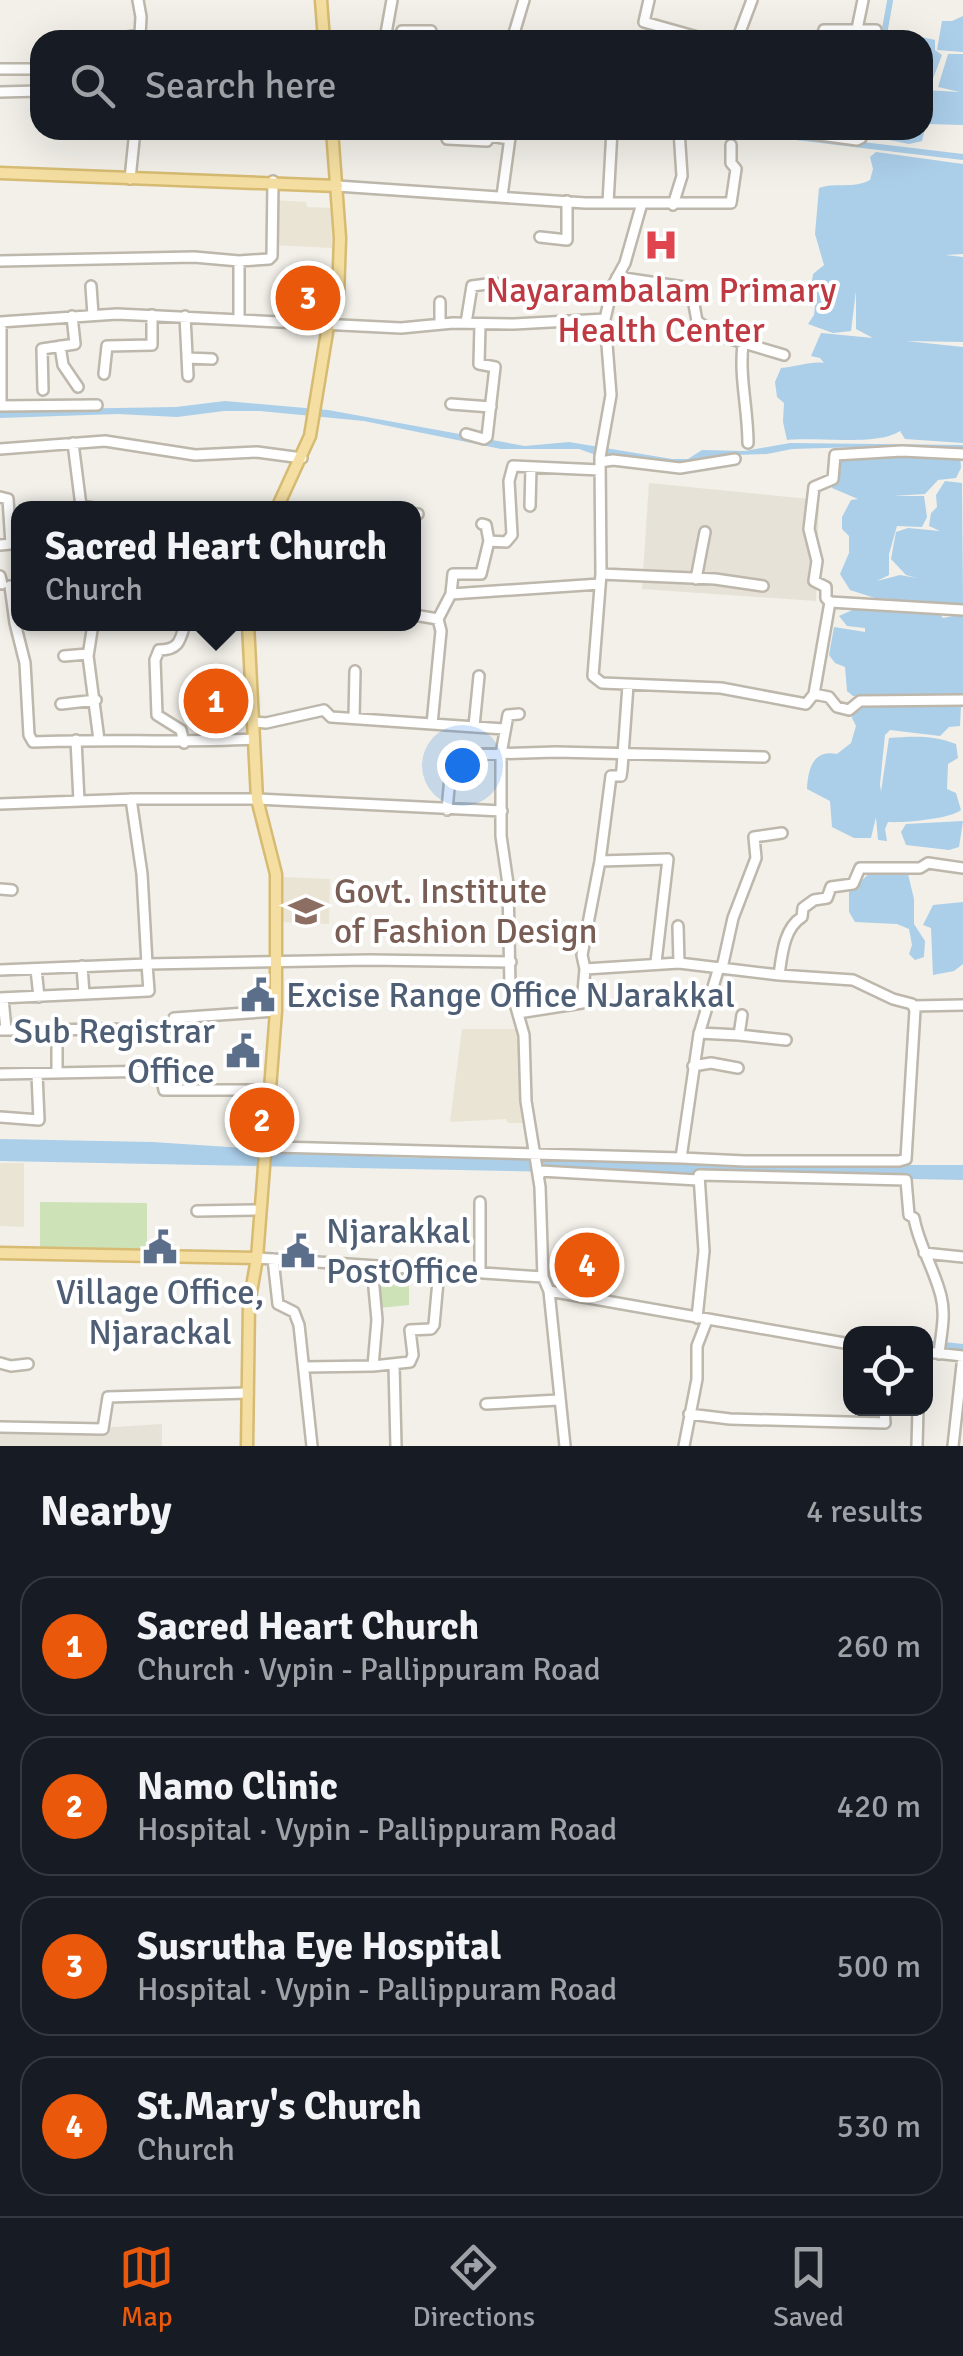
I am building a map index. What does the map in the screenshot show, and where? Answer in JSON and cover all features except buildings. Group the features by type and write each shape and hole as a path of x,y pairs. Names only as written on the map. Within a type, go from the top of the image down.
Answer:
{"main road":[{"path":"321,0 323,30"},
{"path":"280,501 302,458 313,421 328,326 338,296 338,186 333,140"},
{"path":"0,173 338,186"},
{"path":"247,1446 248,1304 256,1258 276,1011 276,874 257,799 248,631"},
{"path":"0,1253 256,1258"}],"street":[{"path":"138,0 140,30"},
{"path":"388,30 392,0"},
{"path":"515,30 524,0"},
{"path":"740,30 752,0"},
{"path":"857,29 863,0"},
{"path":"646,1 644,22 672,30"},
{"path":"826,30 876,30"},
{"path":"0,68 27,68 28,91 0,92"},
{"path":"130,179 133,140"},
{"path":"502,196 510,140"},
{"path":"608,203 611,140"},
{"path":"673,205 682,176 680,140"},
{"path":"731,145 730,164 736,170 731,203 735,214"},
{"path":"0,261 269,259 273,181"},
{"path":"338,186 608,203 731,203"},
{"path":"540,237 567,240 567,201"},
{"path":"642,202 605,319 611,395 600,459 600,579 592,676 602,683 722,688 806,704 814,694 830,602"},
{"path":"238,261 239,318"},
{"path":"617,277 691,288 696,321 717,336 784,355"},
{"path":"466,323 472,286 495,283"},
{"path":"91,286 92,315"},
{"path":"440,302 440,324"},
{"path":"97,406 1,406 0,322 152,315 401,328 605,319"},
{"path":"104,374 106,346 152,345 152,315"},
{"path":"44,390 42,349 74,344 72,316"},
{"path":"185,316 188,376"},
{"path":"466,434 488,437 495,367 479,364 480,325"},
{"path":"742,344 740,376 748,443"},
{"path":"60,346 64,365 78,387"},
{"path":"187,358 212,359"},
{"path":"451,404 490,406"},
{"path":"0,448 105,442 195,454 257,452 302,458"},
{"path":"72,443 80,501"},
{"path":"963,454 902,451 835,455 833,480 815,484 810,515 811,543 817,562 814,581 826,588 830,602 963,610"},
{"path":"489,541 506,542 512,536 509,480 514,466 600,459 680,468 735,458"},
{"path":"530,506 531,467"},
{"path":"0,497 8,500 11,544 0,545"},
{"path":"432,724 441,631 438,619 451,594 453,574 482,574 489,541 486,525 482,524"},
{"path":"696,578 705,532"},
{"path":"451,594 600,579 696,578 763,586"},
{"path":"421,616 438,619"},
{"path":"17,631 25,663 29,735 33,742 254,738"},
{"path":"93,631 88,654 99,740"},
{"path":"183,631 179,644 171,650 159,650 155,660 157,716 180,730 184,742"},
{"path":"64,656 88,654"},
{"path":"354,718 355,671"},
{"path":"474,726 479,676"},
{"path":"518,1014 582,1004 586,969 582,956 611,776 620,776 628,685"},
{"path":"814,694 829,697 837,706 849,710 860,701 963,700"},
{"path":"61,704 96,700"},
{"path":"253,722 266,723 324,710 331,717 504,729"},
{"path":"519,714 508,716 501,754 501,836 508,884 510,986 526,1060 526,1102 539,1171 543,1277 549,1291 564,1446"},
{"path":"76,740 79,802"},
{"path":"447,810 452,755 556,752 764,757"},
{"path":"131,799 142,874 149,991 2,998 3,1030 154,1028 174,1026 174,1018 276,1011"},
{"path":"0,804 257,799 502,811"},
{"path":"681,1158 700,1033 733,918 756,858 754,838 782,833"},
{"path":"600,861 668,859 656,962"},
{"path":"779,975 786,940 792,925 802,917 803,908 814,900 827,898 831,887 853,884 860,868 920,868 928,862 963,868"},
{"path":"0,889 12,890"},
{"path":"678,926 679,963"},
{"path":"0,970 147,964 511,962"},
{"path":"586,969 679,963 853,980 913,1006 963,1004"},
{"path":"82,966 84,994"},
{"path":"36,969 39,997"},
{"path":"265,1124 271,1128 276,1147 745,1162 899,1162 906,1158 913,1006"},
{"path":"739,1035 742,1014"},
{"path":"57,1031 57,1073"},
{"path":"700,1033 786,1040"},
{"path":"693,1066 738,1068"},
{"path":"0,1074 160,1071 164,1090 269,1090"},
{"path":"0,1117 39,1120 37,1074"},
{"path":"540,1187 540,1171 698,1180"},
{"path":"684,1446 697,1379 702,1319 704,1251 699,1175 906,1180 908,1215 914,1218 916,1238 941,1296 944,1315 940,1347"},
{"path":"480,1202 480,1272"},
{"path":"197,1212 254,1210"},
{"path":"924,1253 963,1257"},
{"path":"256,1258 543,1277"},
{"path":"273,1260 275,1298 296,1315 312,1446"},
{"path":"372,1266 376,1320 372,1366"},
{"path":"304,1367 410,1362 410,1330 434,1326 438,1270"},
{"path":"549,1291 843,1343"},
{"path":"933,1350 940,1347 963,1356 954,1446"},
{"path":"0,1363 28,1364"},
{"path":"394,1365 396,1446"},
{"path":"0,1427 103,1429 108,1397 248,1394"},
{"path":"486,1404 558,1400"},
{"path":"690,1414 730,1419 885,1423 885,1416"},
{"path":"917,1446 918,1416"}],"shaded area":[{"path":"275,200 331,208 332,248 273,245"},
{"path":"649,483 819,500 816,601 642,589"},
{"name":"Govt. Institute of Fashion Design","path":"283,877 330,879 329,924 281,922"},
{"path":"462,1029 518,1029 525,1123 508,1123 506,1119 450,1122"},
{"path":"0,1163 24,1163 24,1227 0,1226"},
{"path":"162,1424 162,1446 0,1446 0,1434"}],"green space":[{"path":"40,1202 147,1203 147,1251 40,1250"},
{"path":"373,1270 409,1271 409,1305 379,1308"}],"water":[{"path":"963,16 963,52 937,50 942,21"},
{"path":"933,40 935,50 942,55 933,79"},
{"path":"948,54 963,54 963,125 933,124 933,91 960,92 938,87"},
{"path":"889,140 922,140 909,144"},
{"path":"876,152 963,164 963,254 945,255 963,257 963,342 906,341 963,347 963,443 905,439 900,431 862,440 787,440 784,403 777,397 775,382 781,368 824,363 811,356 821,333 873,338 856,329 856,291 851,331 833,333 808,324 814,315 816,295 811,288 813,274 824,265 815,234 819,188 870,180 870,157"},
{"path":"225,401 328,410 525,446 569,442 672,459 688,459 702,450 745,451 790,443 963,445 963,449 792,449 709,456 691,467 579,449 501,449 364,421 260,411 177,417 117,414 0,418 0,410 176,407"},
{"path":"960,453 961,468 956,478 938,480 925,494 893,496 924,496 927,517 922,527 897,526 889,554 889,575 877,581 900,575 917,578 906,575 891,559 896,532 908,528 940,531 929,526 931,513 937,507 936,495 945,481 962,483 963,604 875,598 850,590 840,574 849,553 849,536 842,529 842,517 851,500 858,499 832,488 837,455"},
{"path":"859,607 938,612 943,618 963,614 963,696 853,696 847,691 845,667 829,655 834,627 865,632 865,628 847,626 839,616"},
{"path":"863,703 961,706 960,726 949,727 940,736 890,730 885,735 880,784 881,792 889,738 948,741 956,744 958,758 948,764 947,789 956,793 961,810 937,818 888,822 887,841 878,840 876,817 871,838 854,838 832,827 830,801 807,789 809,774 817,758 837,754 851,743 856,726 854,710"},
{"path":"963,821 959,847 949,850 906,845 901,832 906,824"},
{"path":"872,871 908,874 914,924 925,941 924,957 915,960 909,954 909,929 897,924 855,922 849,912 849,892"},
{"path":"963,902 963,964 954,971 933,975 931,928 923,925 933,905"},
{"path":"0,1139 152,1142 385,1157 963,1165 963,1180 0,1161"}],"waterway":[{"path":"885,30 890,1"},
{"path":"820,140 963,157"},
{"path":"933,1344 963,1347"}],"place":[{"name":"Nayarambalam Primary Health Center","path":"661,245"},
{"name":"Susrutha Eye Hospital","path":"308,298"},
{"name":"Sacred Heart Church","path":"216,701"},
{"name":"Govt. Institute of Fashion Design","path":"306,911"},
{"name":"Excise Range Office NJarakkal","path":"258,995"},
{"name":"Sub Registrar Office","path":"243,1051"},
{"name":"Namo Clinic","path":"262,1120"},
{"name":"Village Office, Njarackal","path":"160,1247"},
{"name":"Njarakkal PostOffice","path":"298,1251"},
{"name":"St.Mary's Church","path":"587,1265"}]}
